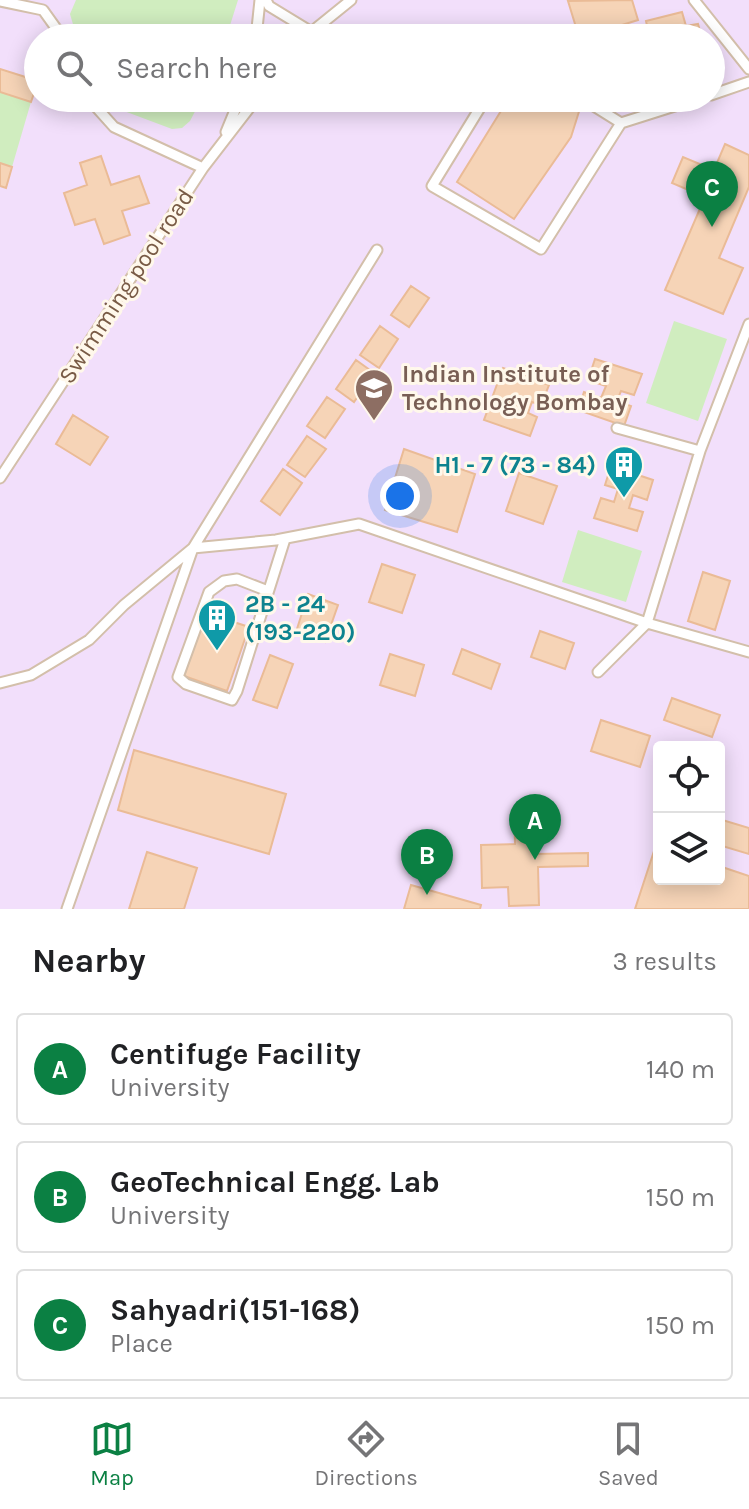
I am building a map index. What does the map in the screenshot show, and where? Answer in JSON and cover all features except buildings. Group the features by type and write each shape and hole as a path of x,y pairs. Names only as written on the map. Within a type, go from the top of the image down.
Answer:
{"lane":[{"path":"263,0 293,24"},
{"path":"259,24 263,0"},
{"path":"320,24 351,0"},
{"path":"694,0 713,24"},
{"path":"0,1 43,10 53,24"},
{"path":"725,39 749,69"},
{"path":"725,90 749,82"},
{"path":"101,112 114,127 203,168"},
{"path":"222,142 234,112"},
{"name":"Swimming pool road","path":"0,478 5,462 203,168 246,112"},
{"path":"477,112 432,186 541,249 621,123 656,112"},
{"path":"603,112 621,123"},
{"path":"67,909 193,548 377,250"},
{"path":"598,672 647,623 700,451 749,324"},
{"path":"617,428 700,451"},
{"path":"0,683 31,675 89,640 124,605 193,548 285,539 359,524 647,623 749,652"},
{"path":"268,591 237,579 224,581 209,592 178,677 186,684 232,700 268,591 285,539"}],"shaded area":[{"name":"Indian Institute of Technology Bombay","path":"0,0 749,0 749,909 0,909"}],"green space":[{"path":"76,0 238,0 230,24 73,24 70,14"},
{"path":"0,92 24,100 24,112 28,112 12,167 0,163"},
{"path":"127,112 195,112 182,128 172,129"},
{"path":"674,321 727,339 698,421 646,403"},
{"path":"578,530 642,551 626,602 562,582"}],"place":[{"name":"Sahyadri(151-168)","path":"712,227"},
{"name":"Indian Institute of Technology Bombay","path":"374,422"},
{"name":"H1 - 7 (73 - 84)","path":"624,499"},
{"name":"2B - 24 (193-220)","path":"217,652"},
{"name":"Centifuge Facility","path":"535,860"},
{"name":"GeoTechnical Engg. Lab","path":"427,895"}]}
